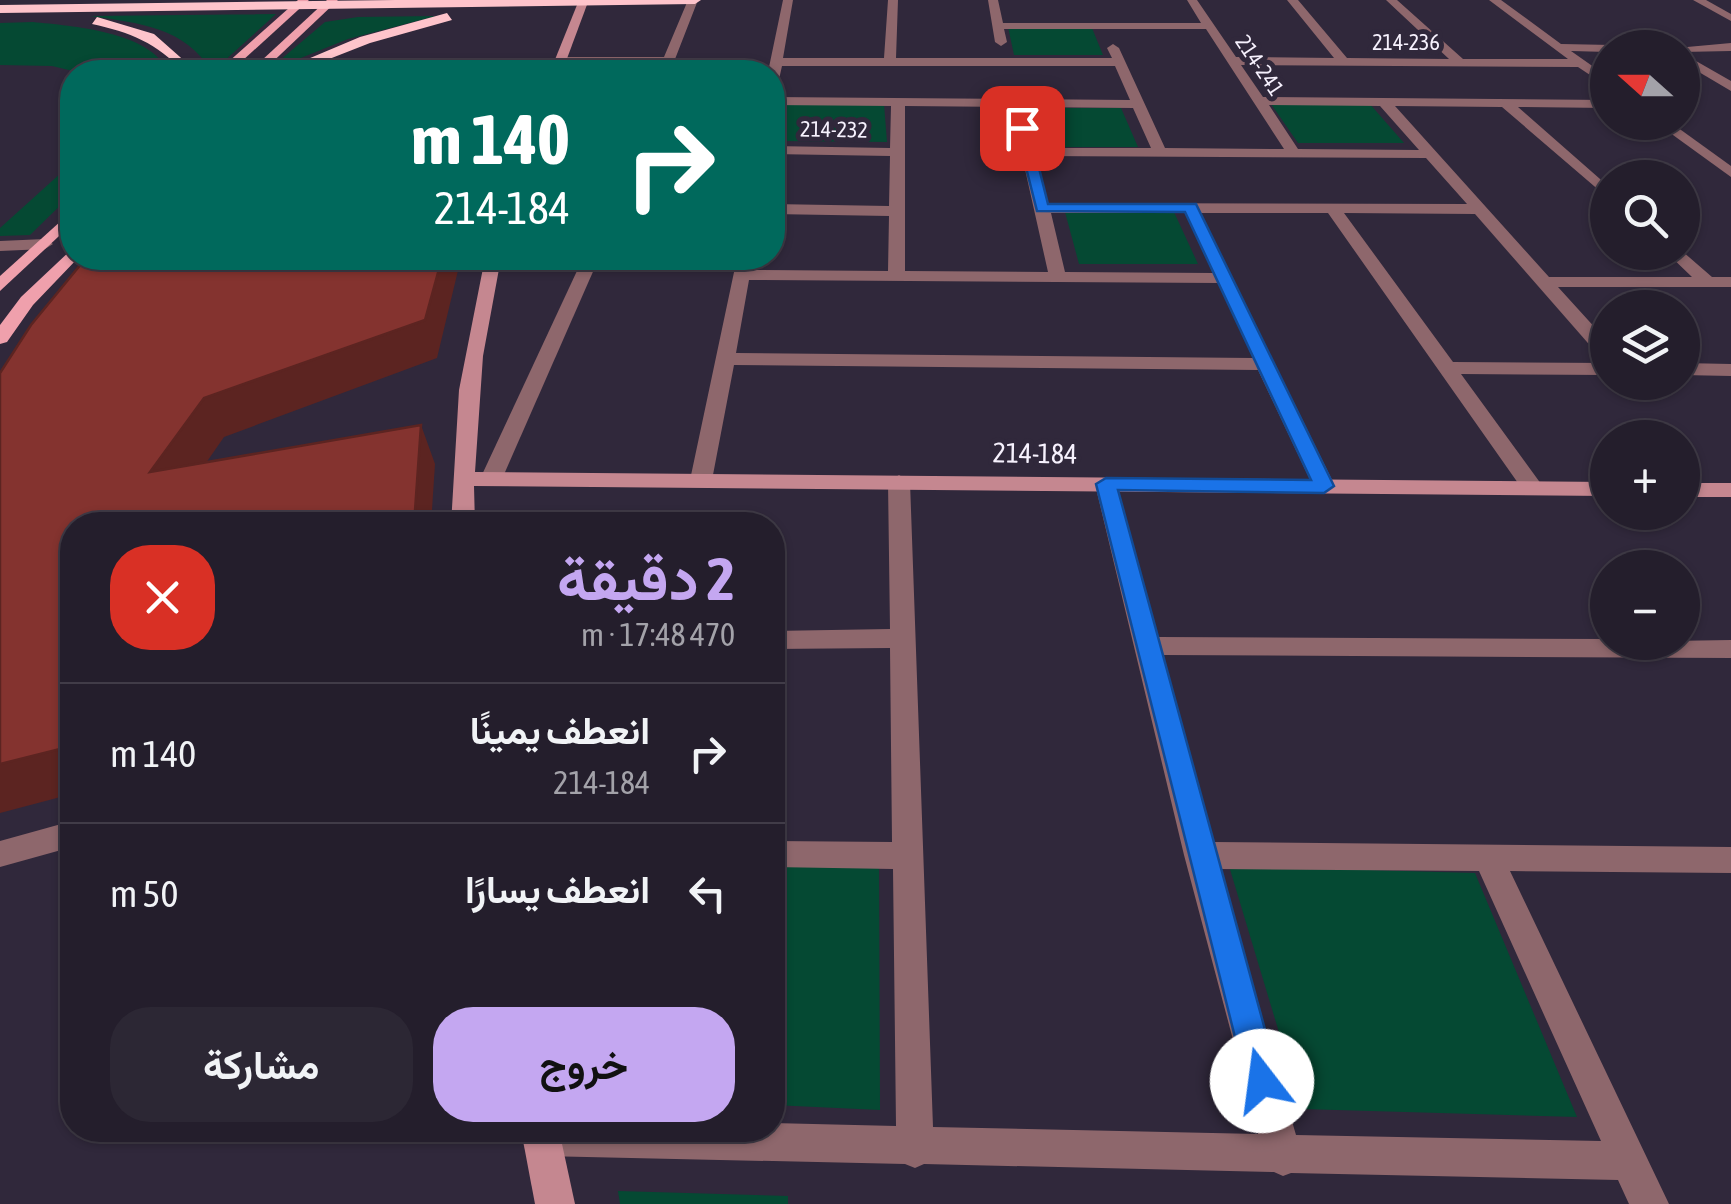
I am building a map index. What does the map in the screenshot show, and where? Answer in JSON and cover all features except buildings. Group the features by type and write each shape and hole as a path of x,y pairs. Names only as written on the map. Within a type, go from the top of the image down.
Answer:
{"highway":[{"path":"0,9 694,0"},
{"path":"316,60 392,32 483,9 534,3"},
{"path":"0,9 86,19 143,32 180,60"}],"main road":[{"path":"237,60 300,4"},
{"path":"267,60 329,4"},
{"path":"0,286 60,228"},
{"path":"0,338 27,301 60,267"}],"street":[{"path":"669,60 694,0"},
{"path":"777,60 788,0"},
{"path":"890,62 893,0"},
{"path":"993,0 1005,62"},
{"name":"214-241","path":"1192,0 1294,153"},
{"path":"1292,0 1344,62"},
{"path":"1391,0 1460,62"},
{"path":"1494,0 1590,71"},
{"path":"1698,0 1731,18"},
{"path":"561,60 584,2"},
{"path":"998,26 1210,26"},
{"path":"1104,26 1160,153"},
{"path":"1558,48 1590,48"},
{"path":"1700,48 1731,48"},
{"name":"214-236","path":"1233,61 1579,63"},
{"path":"785,62 1119,62"},
{"path":"1700,67 1731,86"},
{"path":"785,101 1136,104"},
{"path":"1260,101 1590,104"},
{"path":"896,276 894,152 898,102"},
{"path":"1384,102 1590,333"},
{"path":"1017,103 1058,277"},
{"path":"1505,103 1590,178"},
{"path":"1686,140 1731,173"},
{"name":"214-232","path":"785,150 894,152"},
{"path":"1028,152 1430,154"},
{"path":"1706,155 1731,155"},
{"path":"785,208 896,211"},
{"path":"1042,208 1479,209"},
{"path":"1190,208 1324,486"},
{"path":"1332,208 1533,488"},
{"path":"0,246 45,244"},
{"path":"785,269 896,276 1224,278"},
{"path":"463,512 463,479 490,270"},
{"path":"491,478 585,270"},
{"path":"702,480 742,270"},
{"path":"1694,270 1708,282"},
{"path":"1545,282 1731,282"},
{"path":"725,360 1266,364"},
{"path":"1446,368 1590,369"},
{"path":"1700,370 1731,370"},
{"name":"214-184","path":"463,479 1590,489"},
{"path":"900,482 915,1149"},
{"path":"1106,484 1200,855 1283,1156"},
{"path":"1700,490 1731,490"},
{"path":"785,640 905,638"},
{"path":"1149,646 1731,649"},
{"path":"0,854 60,837"},
{"path":"785,854 910,856"},
{"path":"1200,855 1731,860"},
{"path":"1489,859 1649,1204"},
{"path":"543,1142 555,1204"},
{"path":"740,1142 915,1149 1628,1161"}],"green space":[{"path":"276,14 225,60 203,60 188,45 159,30 90,16"},
{"path":"436,16 348,39 296,60 280,60 325,22 358,17"},
{"path":"33,22 108,33 145,47 160,60 60,60 60,68 0,65 0,23"},
{"path":"1008,27 1092,28 1103,55 1014,55"},
{"path":"1369,103 1404,143 1298,143 1271,104"},
{"path":"785,104 884,104 887,142 785,141"},
{"path":"1028,108 1121,108 1138,147 1038,147"},
{"path":"60,174 60,206 30,235 0,236 0,228"},
{"path":"1065,212 1174,212 1198,264 1079,264"},
{"path":"879,863 880,1110 785,1106 785,864"},
{"path":"1229,866 1475,873 1577,1117 1302,1109"},
{"path":"618,1191 788,1196 788,1204 620,1204"}],"route":[{"path":"1022,128 1042,208 1190,208 1324,486 1106,484 1262,1081"}]}
